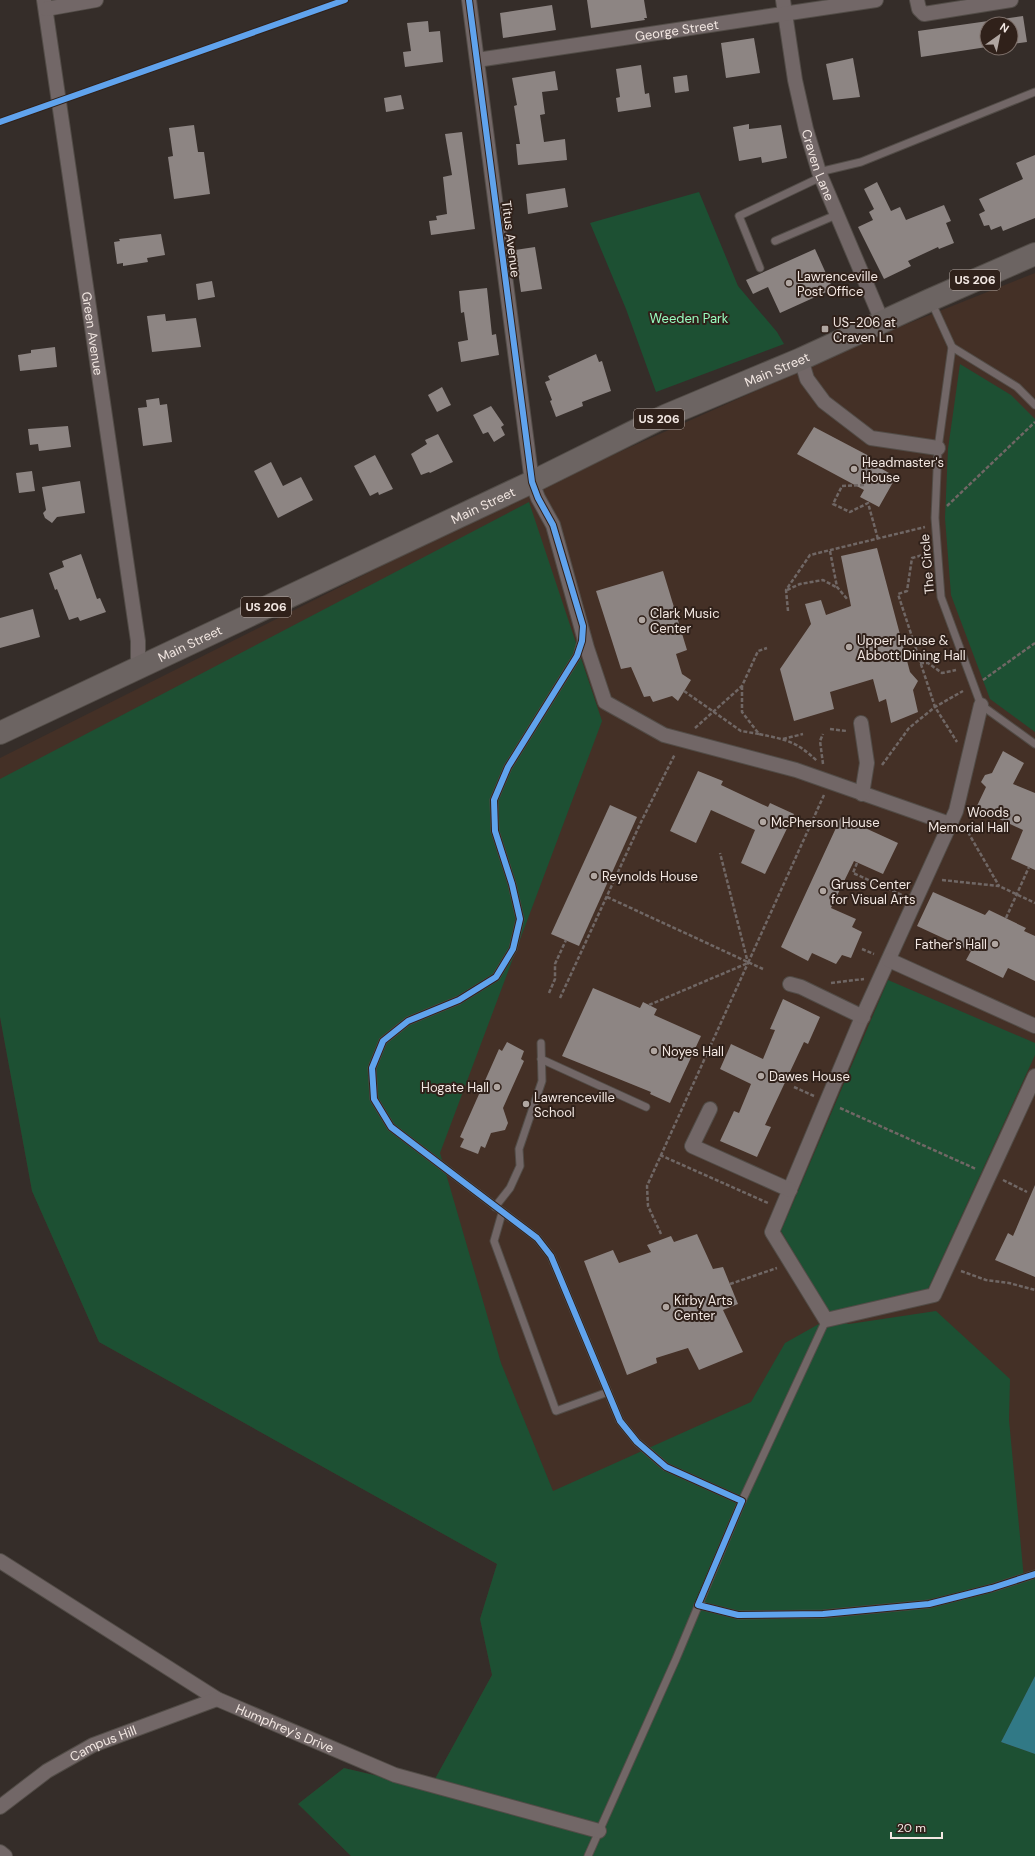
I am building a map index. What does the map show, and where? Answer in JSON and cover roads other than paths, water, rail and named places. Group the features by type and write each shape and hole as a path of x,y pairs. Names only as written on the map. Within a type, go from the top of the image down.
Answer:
{"highway":[{"name":"Main Street","path":"0,733 532,482 665,416 801,359 1035,254"}],"street":[{"path":"45,4 96,0"},
{"name":"Titus Avenue","path":"469,0 532,482 538,498 553,525 587,648 606,702 664,735 796,770 950,824"},
{"name":"George Street","path":"477,60 784,7 876,0"},
{"path":"917,0 918,9 924,14 1011,0"},
{"name":"Green Avenue","path":"45,4 138,641 138,667"},
{"name":"Craven Lane","path":"784,7 795,80 806,129 820,175 882,322"},
{"path":"801,359 807,379 824,402 871,438 938,448"},
{"path":"981,705 956,811 863,1017 772,1232 826,1320 934,1296 1034,1081"},
{"path":"861,723 867,763 862,794"},
{"path":"889,960 1035,1026"},
{"path":"790,984 801,987 863,1017"},
{"path":"710,1109 692,1146 790,1190"},
{"name":"Humphrey's Drive","path":"0,1561 217,1699 395,1775 599,1831"},
{"name":"Campus Hill","path":"0,1807 46,1771 93,1745 217,1699"},
{"path":"0,1852 5,1856"}],"lane":[{"path":"760,268 739,216 820,175 861,162 1035,92"},
{"path":"775,241 836,215"},
{"path":"930,300 952,347 1017,387 1035,405"},
{"name":"The Circle","path":"952,347 938,448 935,518 937,552 941,598 981,705"},
{"path":"582,626 582,641 576,656 508,767 494,800 496,831 512,884 520,919 513,949 496,977 460,1000 408,1021 383,1041 372,1068 374,1099 391,1126 502,1213 537,1238 551,1256 620,1421 637,1442 666,1467 742,1501"},
{"path":"981,705 1035,744"},
{"path":"495,1207 510,1188 520,1166 519,1149 542,1081 541,1043"},
{"path":"541,1060 646,1107"},
{"path":"502,1213 494,1241 556,1411 608,1392"},
{"path":"588,1856 676,1659 742,1501 826,1320"},
{"path":"698,1605 738,1614 823,1614 929,1604 992,1588 1035,1574"}],"water":[{"path":"1035,1676 1035,1754 1001,1742"}],"place":[{"name":"Lawrenceville Post Office","path":"789,283"},
{"name":"US-206 at Craven Ln","path":"825,329"},
{"name":"Headmaster's House","path":"854,469"},
{"name":"Clark Music Center","path":"642,620"},
{"name":"Upper House & Abbott Dining Hall","path":"849,647"},
{"name":"Woods Memorial Hall","path":"1017,819"},
{"name":"McPherson House","path":"763,822"},
{"name":"Reynolds House","path":"594,876"},
{"name":"Gruss Center for Visual Arts","path":"823,891"},
{"name":"Father's Hall","path":"995,944"},
{"name":"Noyes Hall","path":"654,1051"},
{"name":"Dawes House","path":"761,1076"},
{"name":"Hogate Hall","path":"497,1087"},
{"name":"Lawrenceville School","path":"526,1104"},
{"name":"Kirby Arts Center","path":"666,1307"}],"park label":[{"name":"Weeden Park","path":"689,318"}]}
